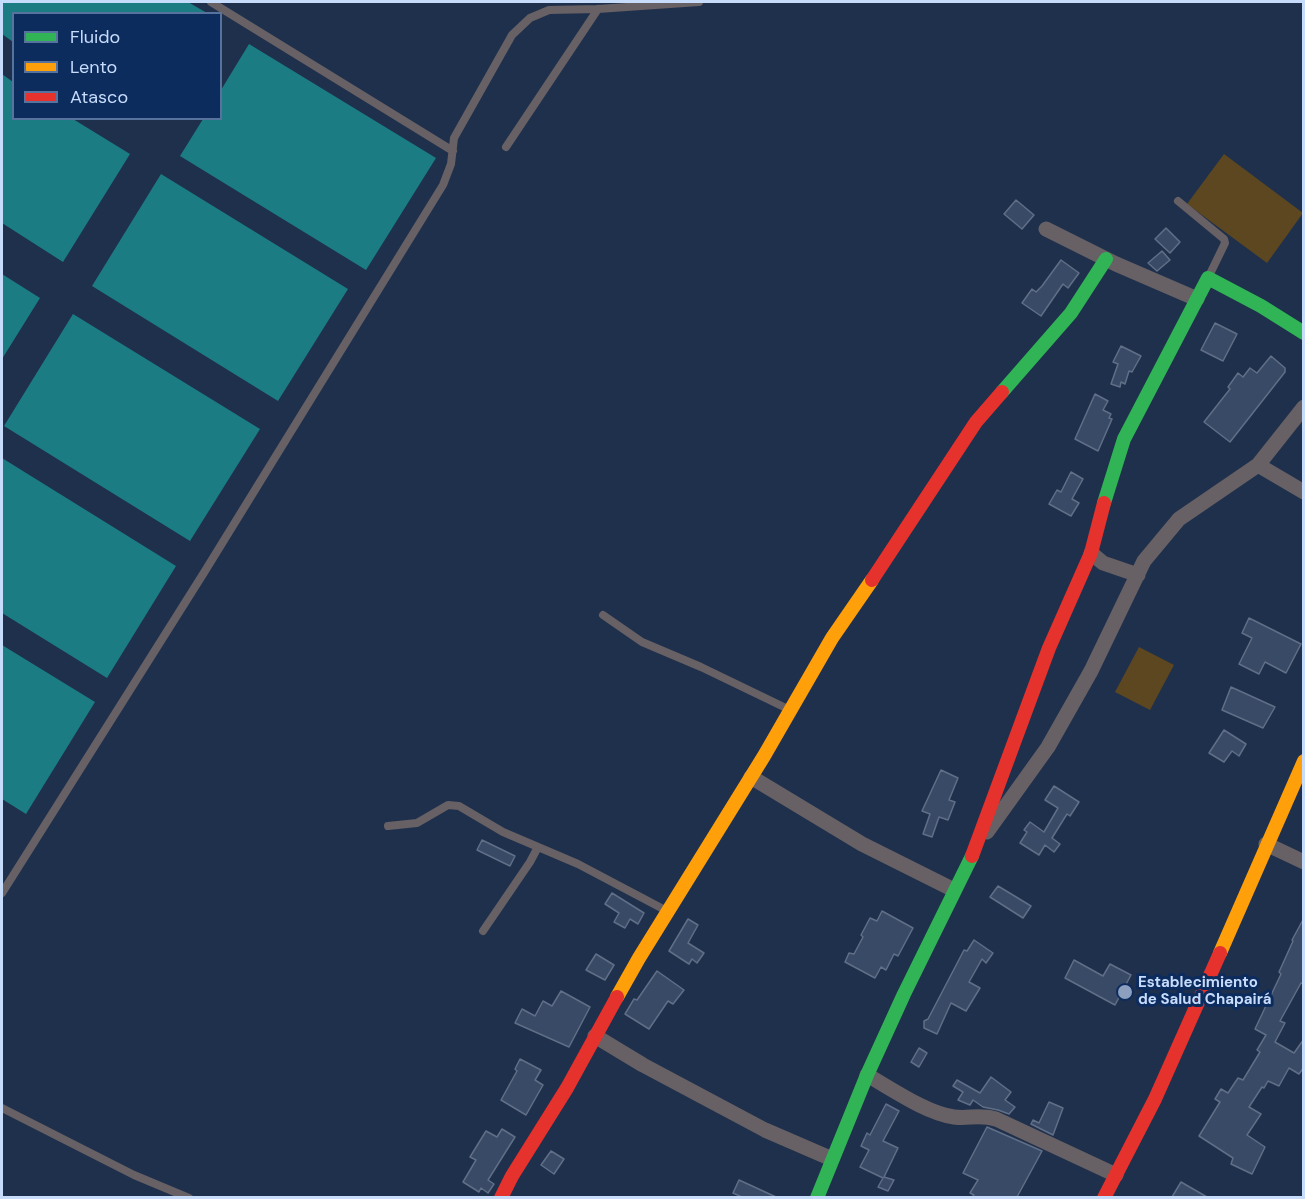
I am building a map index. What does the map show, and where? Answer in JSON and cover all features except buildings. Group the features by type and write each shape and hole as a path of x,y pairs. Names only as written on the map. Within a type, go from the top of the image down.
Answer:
{"street":[{"path":"1046,228 1197,299"},
{"path":"501,1197 567,1088 639,958 751,777 832,638 890,555 976,422 1071,313 1106,258"},
{"path":"817,1197 867,1075 975,849 1048,648 1091,553 1105,497 1125,439 1208,278 1252,301 1304,333"},
{"path":"975,849 1048,747 1091,670 1144,561 1179,519 1258,465 1304,407"},
{"path":"1258,465 1304,492"},
{"path":"1091,553 1103,564 1138,575"},
{"path":"1104,1197 1155,1099 1304,761"},
{"path":"751,777 862,844 954,890"},
{"path":"1266,844 1304,862"},
{"path":"595,1036 643,1065 765,1130 832,1159"},
{"path":"867,1075 941,1114 955,1117 983,1115 996,1119 1116,1175"}],"lane":[{"path":"211,2 453,151"},
{"path":"2,893 437,195 452,164 454,138 512,35 530,18 549,10 699,2"},
{"path":"506,147 598,9"},
{"path":"1178,201 1224,239 1225,243 1208,278"},
{"path":"603,615 642,642 701,667 790,710"},
{"path":"388,826 417,823 448,805 459,806 503,832 578,864 668,911"},
{"path":"483,931 538,847"},
{"path":"2,1108 134,1175 189,1197"}],"shaded area":[{"path":"2,2 188,2 205,12 12,12 12,41 2,34"},
{"path":"249,44 436,158 366,270 180,156 202,120 222,120 222,88"},
{"path":"2,74 12,81 12,120 75,120 130,154 63,262 2,223"},
{"path":"1224,154 1303,213 1267,263 1187,204"},
{"path":"161,174 348,289 278,401 92,286"},
{"path":"2,274 40,298 2,359"},
{"path":"73,314 260,429 190,541 4,426"},
{"path":"2,458 176,566 107,678 2,613"},
{"path":"2,645 95,702 26,814 2,799"},
{"path":"1139,647 1174,665 1150,710 1115,692"}],"traffic: fast":[{"path":"1002,392 1071,313 1106,259"},
{"path":"1104,503 1124,439 1208,278 1261,306 1304,333"},
{"path":"817,1198 867,1075 972,856"}],"traffic: slow":[{"path":"617,997 764,756 832,638 872,580"},
{"path":"1220,953 1304,761"}],"traffic: jam":[{"path":"872,580 976,422 1002,392"},
{"path":"972,856 1049,648 1091,553 1104,503"},
{"path":"1104,1198 1155,1099 1220,953"},
{"path":"501,1198 512,1176 567,1088 617,997"}],"place":[{"name":"Establecimiento de Salud Chapairá","path":"1125,992"}]}
